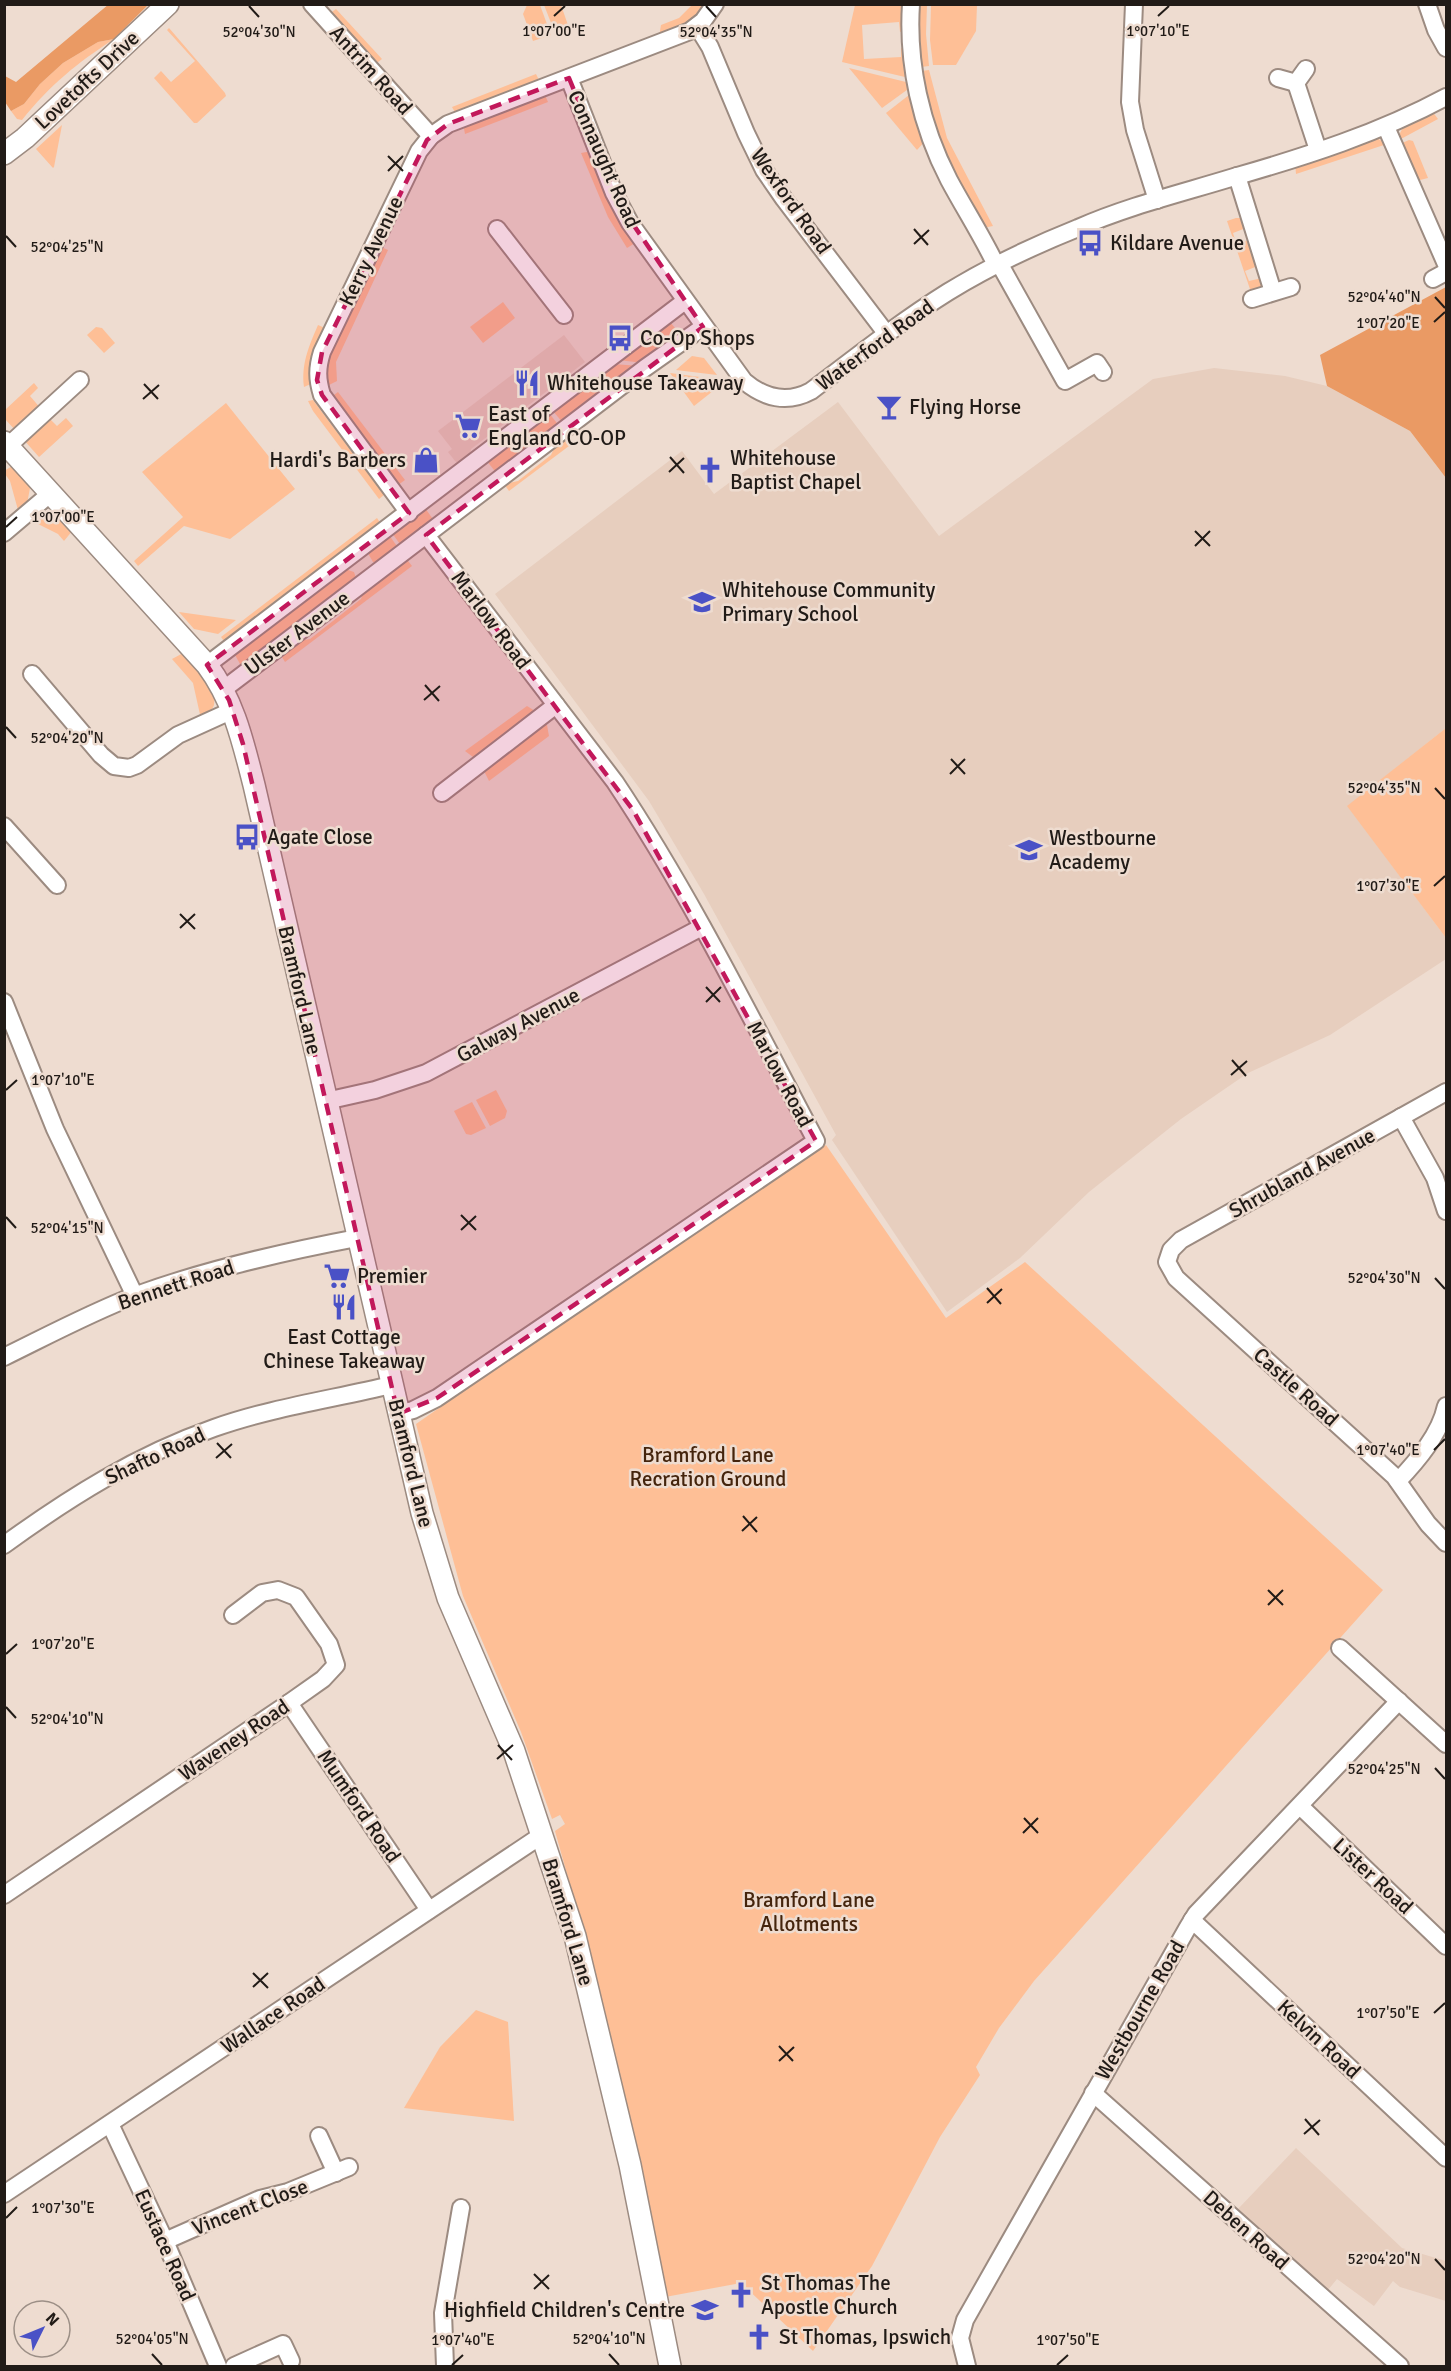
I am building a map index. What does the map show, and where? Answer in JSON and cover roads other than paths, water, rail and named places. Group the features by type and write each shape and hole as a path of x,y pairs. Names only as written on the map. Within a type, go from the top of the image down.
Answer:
{"street":[{"name":"Lovetofts Drive","path":"4,154 168,4"},
{"name":"Antrim Road","path":"312,4 431,135"},
{"name":"Kerry Avenue","path":"409,513 322,395 317,380 322,352 419,151 431,135 448,124 682,34 697,26 708,16 715,4"},
{"path":"911,4 911,39 915,80 928,131 948,178 1065,381 1097,363 1103,372"},
{"path":"1134,4 1130,102 1135,130 1156,200"},
{"path":"1427,4 1436,30 1446,48"},
{"name":"Wexford Road","path":"697,26 710,47 764,170 886,333"},
{"path":"1296,83 1306,69"},
{"name":"Connaught Road","path":"569,78 622,208 646,249 704,327"},
{"path":"1278,78 1296,83"},
{"path":"1296,83 1318,150"},
{"name":"Waterford Road","path":"704,327 744,381 757,392 779,398 802,396 886,333 948,292 998,264 1080,227 1156,200 1386,127 1446,97"},
{"path":"1386,127 1446,264"},
{"path":"1237,176 1273,292"},
{"path":"497,229 564,315"},
{"path":"1252,299 1291,286"},
{"name":"Ulster Avenue","path":"207,665 355,555 685,301"},
{"name":"Ulster Avenue","path":"224,690 645,368 704,327"},
{"name":"Bramford Lane","path":"80,380 6,444 207,665 224,690 233,710 254,785 422,1514 448,1598 514,1751 575,1936 615,2095 670,2367"},
{"path":"464,470 482,492"},
{"path":"4,533 51,493"},
{"name":"Marlow Road","path":"398,1414 413,1410 437,1398 816,1141 702,927 615,782 426,535"},
{"name":"Ulster Avenue","path":"355,555 371,577"},
{"path":"28,696 37,679 101,755 114,766 122,767 137,765 178,735 233,710"},
{"path":"442,793 556,705"},
{"path":"5,827 36,874 57,885"},
{"name":"Galway Avenue","path":"326,1101 375,1090 426,1073 702,927"},
{"path":"4,1002 55,1129 135,1296"},
{"name":"Shrubland Avenue","path":"1167,1262 1169,1253 1181,1240 1446,1092"},
{"path":"1401,1117 1435,1178 1446,1211"},
{"name":"Bennett Road","path":"4,1357 135,1296 197,1275 357,1238"},
{"name":"Castle Road","path":"1167,1262 1176,1278 1398,1481 1428,1524 1446,1543"},
{"name":"Shafto Road","path":"4,1545 90,1487 151,1453 216,1428 391,1385"},
{"path":"1398,1481 1434,1434 1446,1406"},
{"name":"Waveney Road","path":"4,1895 289,1703 323,1679 336,1665 329,1644 296,1598 278,1590 262,1593 233,1615"},
{"path":"1340,1648 1446,1744"},
{"name":"Westbourne Road","path":"968,2367 960,2338 965,2319 1192,1920 1399,1701"},
{"name":"Mumford Road","path":"289,1703 429,1910"},
{"name":"Lister Road","path":"1300,1806 1446,1946"},
{"name":"Wallace Road","path":"4,2194 542,1835"},
{"name":"Kelvin Road","path":"1192,1920 1446,2158"},
{"name":"Deben Road","path":"1093,2093 1400,2367"},
{"name":"Eustace Road","path":"110,2124 165,2241 218,2367"},
{"name":"Vincent Close","path":"165,2241 260,2199 288,2192 343,2170 319,2136"},
{"path":"445,2367 443,2313 461,2208"},
{"path":"234,2367 283,2344 291,2361"}],"place":[{"name":"Kildare Avenue","path":"1090,243"},
{"name":"Co-Op Shops","path":"620,338"},
{"name":"Whitehouse Takeaway","path":"527,383"},
{"name":"Flying Horse","path":"889,407"},
{"name":"East of England CO-OP","path":"468,426"},
{"name":"Hardi's Barbers","path":"426,460"},
{"name":"Whitehouse Baptist Chapel","path":"710,470"},
{"name":"Whitehouse Community Primary School","path":"702,602"},
{"name":"Agate Close","path":"247,837"},
{"name":"Westbourne Academy","path":"1029,850"},
{"name":"Premier","path":"337,1276"},
{"name":"East Cottage Chinese Takeaway","path":"344,1307"},
{"name":"St Thomas The Apostle Church","path":"741,2295"},
{"name":"Highfield Children's Centre","path":"705,2310"},
{"name":"St Thomas, Ipswich","path":"759,2337"}],"park label":[{"name":"Bramford Lane Recration Ground","path":"708,1467"},
{"name":"Bramford Lane Allotments","path":"809,1912"}]}
